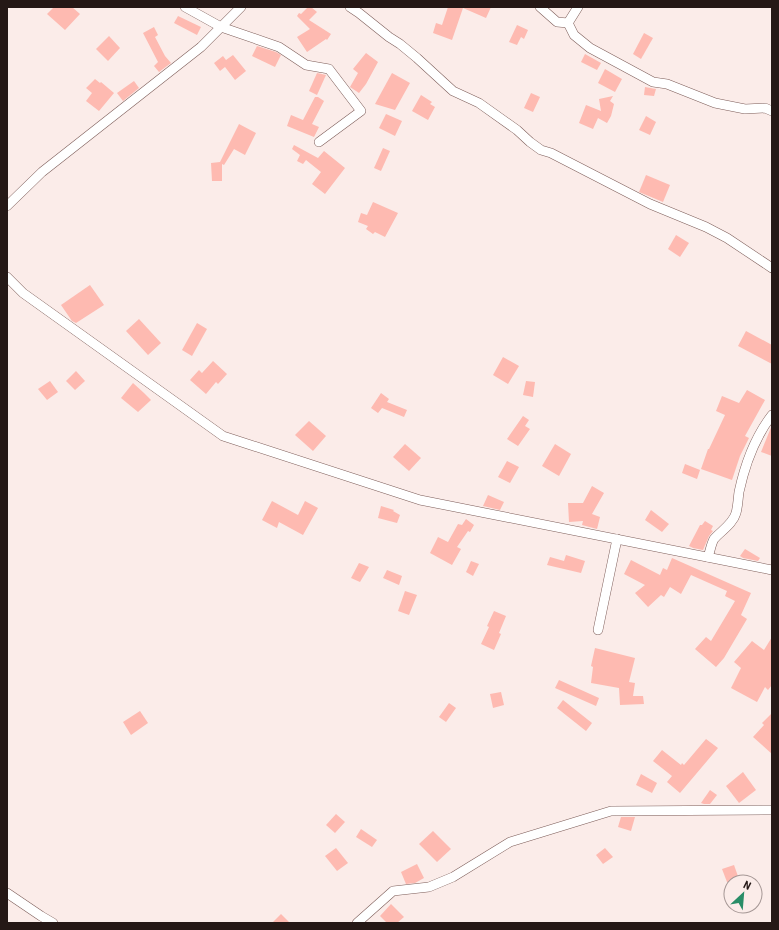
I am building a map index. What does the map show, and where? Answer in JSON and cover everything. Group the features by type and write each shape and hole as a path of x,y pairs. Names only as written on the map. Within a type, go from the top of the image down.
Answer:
{"street":[{"path":"185,7 221,27 279,47 306,66 329,69 361,111 319,142"},
{"path":"7,206 42,172 201,47 241,7"},
{"path":"350,7 389,38 406,49 453,91 479,103 517,130 541,150 551,153 650,204 706,227 727,238 772,268"},
{"path":"540,7 556,22 568,23"},
{"path":"568,23 578,7"},
{"path":"568,23 574,35 590,48 653,82 667,84 715,103 745,109 765,108 772,111"},
{"path":"7,277 23,293 223,436 420,500 772,570"},
{"path":"708,557 714,540 736,515 739,492 747,464 755,442 772,415"},
{"path":"598,630 618,539"},
{"path":"358,923 393,891 428,888 453,876 510,842 611,811 772,810"},
{"path":"7,893 53,923"}],"building":[{"path":"54,7 72,7 80,14 65,30 47,14"},
{"path":"308,7 311,7 317,12 309,20 331,34 327,40 326,39 307,52 297,37 310,29 297,16"},
{"path":"448,7 491,7 486,18 463,8 452,40 433,33 436,23 442,25"},
{"path":"178,16 201,27 197,35 174,23"},
{"path":"517,25 528,30 524,39 521,37 517,45 509,42"},
{"path":"154,27 158,35 155,37 165,56 171,63 159,72 154,66 158,62 143,33"},
{"path":"644,33 653,38 641,59 633,54"},
{"path":"109,36 120,48 108,61 96,49"},
{"path":"257,46 281,55 275,67 252,56"},
{"path":"366,53 378,62 366,84 359,93 350,87 358,73 353,69"},
{"path":"585,54 601,63 597,70 581,62"},
{"path":"233,55 246,71 235,80 225,67 220,71 214,63 223,56 226,60"},
{"path":"605,69 622,79 615,92 598,83"},
{"path":"317,73 326,75 317,95 309,91"},
{"path":"392,73 410,83 395,110 375,104"},
{"path":"95,79 114,93 99,111 86,101 92,93 86,88"},
{"path":"134,81 139,88 123,101 117,93"},
{"path":"645,87 656,89 654,96 644,95"},
{"path":"531,93 540,97 533,112 524,108"},
{"path":"421,95 432,102 430,104 435,107 428,120 412,111"},
{"path":"613,96 610,101 614,104 611,116 607,123 598,118 593,129 579,123 586,105 601,111 599,99"},
{"path":"315,97 318,97 324,101 312,124 319,127 314,137 287,126 291,115 303,120"},
{"path":"386,114 402,121 395,136 379,128"},
{"path":"646,116 656,122 650,135 639,130"},
{"path":"239,124 256,133 245,155 234,149 224,165 222,164 222,181 212,181 211,163 220,162"},
{"path":"294,145 318,158 324,151 345,168 325,194 312,184 321,172 306,160 303,164 297,161 300,155 292,149"},
{"path":"383,148 390,151 381,171 374,168"},
{"path":"646,175 670,185 663,202 639,192"},
{"path":"373,202 398,213 385,237 375,232 373,234 366,229 368,226 358,222 361,213 367,215"},
{"path":"676,235 689,243 680,257 668,249"},
{"path":"90,285 104,305 76,323 72,321 61,305"},
{"path":"139,319 161,343 148,355 126,331"},
{"path":"197,323 207,329 192,356 182,350"},
{"path":"746,331 772,345 772,364 738,346"},
{"path":"503,357 519,366 508,384 493,375"},
{"path":"213,361 227,374 218,384 216,382 206,394 190,380 199,370 202,373"},
{"path":"76,371 85,381 75,390 66,381"},
{"path":"50,381 58,392 47,400 38,389"},
{"path":"526,381 535,382 533,397 523,395"},
{"path":"133,383 151,400 138,412 121,398"},
{"path":"747,390 765,400 745,436 749,438 740,456 732,480 701,469 708,449 725,415 716,411 722,396 739,403"},
{"path":"381,393 389,399 387,402 407,410 404,417 382,408 378,413 371,408"},
{"path":"523,416 529,420 525,426 530,429 518,446 507,439"},
{"path":"309,421 326,436 313,451 295,435"},
{"path":"772,425 772,456 761,452"},
{"path":"405,444 421,458 409,471 393,457"},
{"path":"555,444 571,454 559,476 542,466"},
{"path":"507,461 519,467 510,483 498,477"},
{"path":"685,464 700,470 697,479 682,473"},
{"path":"592,486 604,493 592,514 600,517 597,529 582,525 583,521 569,522 568,503 583,503"},
{"path":"488,495 504,502 500,510 483,506"},
{"path":"272,501 298,515 305,501 318,508 303,535 279,522 277,528 262,520"},
{"path":"381,506 394,510 393,511 400,515 397,523 378,518"},
{"path":"651,510 669,524 662,532 645,520"},
{"path":"466,519 474,525 457,547 461,549 452,565 430,553 438,537 448,542 458,524 462,525"},
{"path":"705,521 713,526 711,530 713,531 709,536 703,550 689,546 700,525 702,525"},
{"path":"745,549 760,558 758,561 740,556"},
{"path":"566,555 585,561 581,573 547,565 550,557 564,561"},
{"path":"672,558 751,593 741,615 747,619 724,658 716,667 695,649 706,637 711,641 735,601 725,596 727,591 691,575 681,594 670,587 664,597 661,595 648,607 635,593 645,585 624,574 631,560 660,575 663,568 667,570"},
{"path":"471,561 479,564 473,576 466,572"},
{"path":"359,563 369,567 360,582 351,578"},
{"path":"387,570 402,576 399,585 383,578"},
{"path":"405,591 417,595 409,615 398,611"},
{"path":"494,611 506,616 499,633 501,634 494,650 481,644 489,627 487,626"},
{"path":"772,637 772,685 768,690 765,687 757,702 731,688 741,668 734,662 752,641 764,650"},
{"path":"595,648 635,658 629,682 635,683 633,696 643,696 644,704 620,705 619,688 591,683 593,667 591,666"},
{"path":"559,680 599,698 596,706 555,688"},
{"path":"501,692 504,705 493,708 490,694"},
{"path":"563,700 592,723 586,731 557,708"},
{"path":"449,703 456,708 446,722 439,717"},
{"path":"140,711 148,723 131,735 123,722"},
{"path":"772,713 772,754 753,737 764,725 762,723"},
{"path":"706,739 718,748 680,793 667,782 672,776 653,761 662,750 681,765 682,763 684,765"},
{"path":"743,772 756,790 739,803 726,786"},
{"path":"641,774 657,783 652,793 636,785"},
{"path":"710,790 717,795 710,804 701,803"},
{"path":"336,814 345,822 335,833 326,825"},
{"path":"621,817 635,817 631,831 618,827"},
{"path":"361,829 377,840 372,847 356,837"},
{"path":"433,831 451,849 437,862 419,844"},
{"path":"336,848 348,863 337,871 325,856"},
{"path":"605,848 613,857 603,864 596,855"},
{"path":"417,864 424,878 415,883 406,884 401,872"},
{"path":"734,865 737,874 724,874 722,869"},
{"path":"391,904 404,917 397,923 387,923 380,916"},
{"path":"281,914 290,923 272,923"}]}
